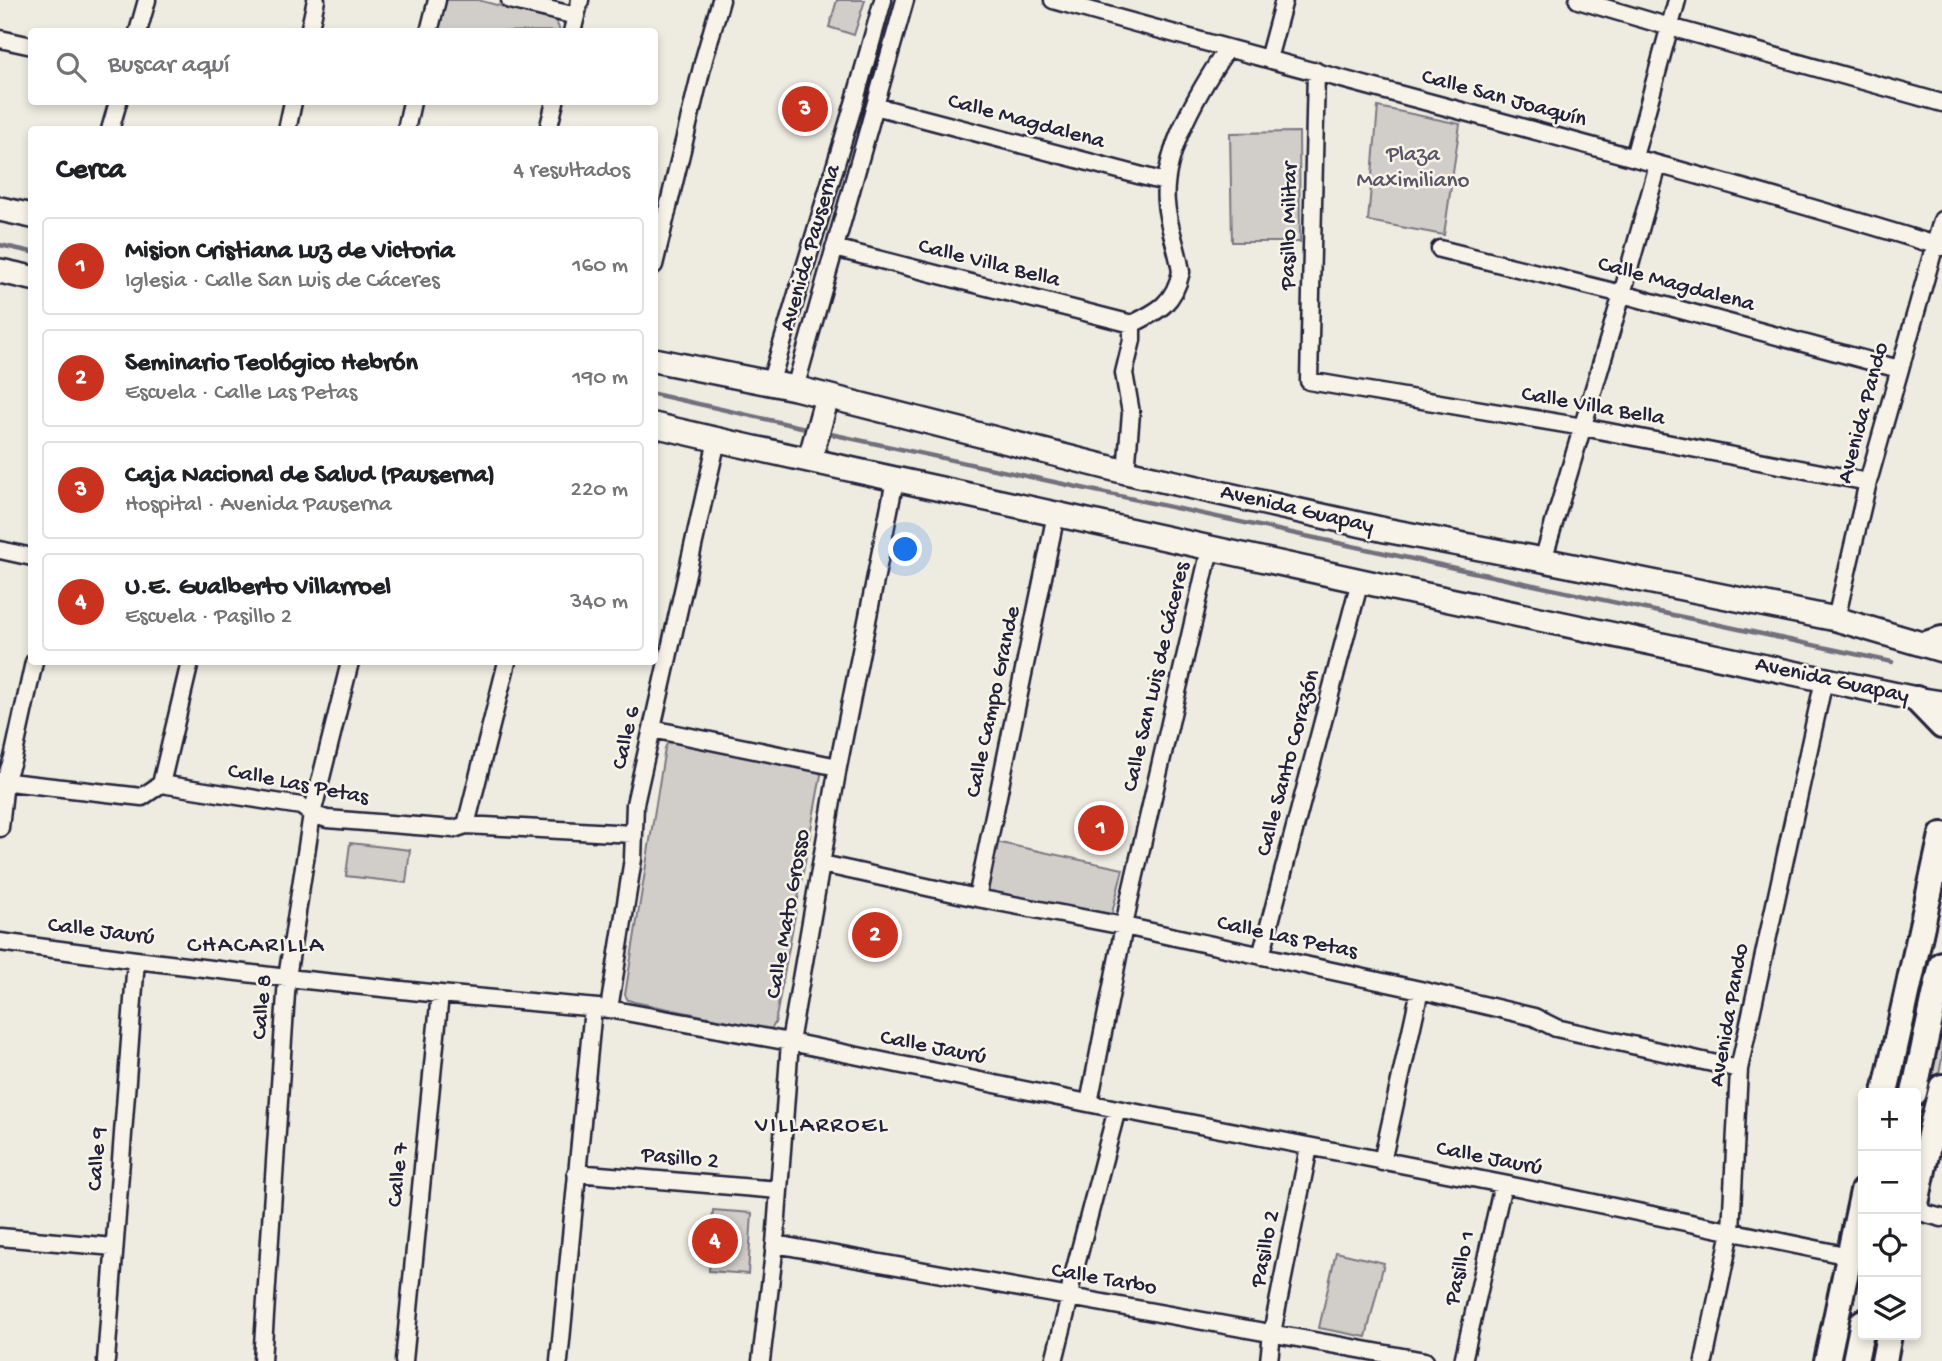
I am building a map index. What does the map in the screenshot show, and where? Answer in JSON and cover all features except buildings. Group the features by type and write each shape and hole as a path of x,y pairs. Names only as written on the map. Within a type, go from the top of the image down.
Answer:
{"main road":[{"path":"0,209 28,215"},
{"path":"0,271 28,277"},
{"name":"Avenida Guapay","path":"658,361 795,388 1126,472 1385,530 1836,619 1937,644"},
{"path":"812,453 827,397"},
{"name":"Avenida Guapay","path":"658,426 717,440 812,453 895,480 1942,703"},
{"path":"1916,699 1942,726"},
{"path":"1886,1088 1942,835"},
{"path":"1915,1088 1942,964"},
{"path":"1921,1179 1942,1087"},
{"path":"1921,1152 1931,1130"},
{"path":"1827,1361 1858,1214"},
{"path":"1855,1361 1859,1340"},
{"path":"1884,1361 1888,1340"}],"street":[{"path":"139,28 147,0"},
{"path":"310,28 316,0"},
{"path":"430,28 437,0"},
{"path":"510,0 576,16"},
{"path":"658,249 721,0"},
{"name":"Avenida Pauserna","path":"770,384 883,0"},
{"name":"Avenida Pauserna","path":"795,388 905,0"},
{"name":"Calle San Joaquín","path":"1053,0 1634,157 1938,246"},
{"path":"1268,59 1284,0"},
{"path":"1578,0 1942,103"},
{"path":"1634,157 1677,0"},
{"path":"0,38 28,45"},
{"path":"1126,472 1131,413 1124,373 1132,340 1132,324 1163,307 1173,296 1178,284 1181,272 1166,203 1166,182 1176,145 1194,100 1227,49"},
{"name":"Pasillo Militar","path":"1309,381 1316,71"},
{"path":"111,126 117,105"},
{"path":"288,126 292,105"},
{"path":"407,126 411,105"},
{"path":"549,126 554,105"},
{"name":"Calle Magdalena","path":"875,106 1166,182"},
{"path":"1543,560 1658,165"},
{"path":"834,171 855,177"},
{"name":"Avenida Pando","path":"1836,619 1868,482 1899,369 1938,246 1942,220"},
{"name":"Calle Villa Bella","path":"834,248 1132,324"},
{"name":"Calle Magdalena","path":"1440,249 1622,294 1899,369"},
{"name":"Calle Villa Bella","path":"1309,381 1583,427 1868,482"},
{"name":"Calle 6","path":"609,1009 633,859 635,804 717,440"},
{"name":"Calle Mato Grosso","path":"761,1361 775,1244 790,1042 838,767 895,480"},
{"name":"Calle Campo Grande","path":"977,898 1056,514"},
{"name":"Calle San Luis de Cáceres","path":"1089,1103 1124,926 1210,548"},
{"path":"0,550 28,556"},
{"name":"Calle Santo Corazón","path":"1262,956 1360,581"},
{"path":"0,828 2,781 13,758 33,665"},
{"path":"161,784 189,665"},
{"name":"Calle 8","path":"261,1361 287,978 312,814 349,665"},
{"path":"466,825 506,665"},
{"name":"Avenida Pando","path":"1704,1361 1731,1231 1739,1069 1824,680"},
{"path":"652,729 838,767"},
{"name":"Calle Las Petas","path":"2,781 142,797 161,784 301,806 312,814 327,819 454,829 466,825 633,834"},
{"name":"Calle Las Petas","path":"822,864 1420,990 1534,1017 1556,1028 1739,1069"},
{"name":"Calle Jaurú","path":"0,942 287,978 609,1009 790,1042 1117,1110 1503,1184 1849,1256"},
{"name":"Calle 9","path":"106,1361 136,960"},
{"path":"1382,1162 1420,990"},
{"name":"Calle 7","path":"404,1361 440,994"},
{"path":"559,1361 593,1008"},
{"path":"1054,1361 1071,1284 1117,1110"},
{"name":"Pasillo 2","path":"1269,1361 1272,1333 1309,1147"},
{"name":"Pasillo 2","path":"576,1173 779,1190"},
{"name":"Pasillo 1","path":"1463,1361 1503,1184"},
{"path":"1921,1212 1942,1217"},
{"path":"0,1237 114,1247"},
{"name":"Calle Tarbo","path":"775,1244 1425,1361"}],"green space":[{"path":"444,0 478,0 556,21 559,28 436,28"},
{"path":"837,0 865,0 854,35 829,27"},
{"name":"Plaza Maximiliano","path":"1378,107 1460,124 1444,235 1368,221"},
{"path":"1299,132 1300,242 1232,242 1230,133"},
{"path":"672,741 819,771 821,775 772,1028 634,1002 628,1000 625,995 665,748"},
{"path":"996,842 1123,869 1112,913 1108,916 994,896 987,885"},
{"path":"350,843 410,850 406,883 346,876"},
{"path":"1942,991 1942,1059 1935,1093 1921,1128 1921,1092"},
{"path":"713,1210 752,1213 748,1274 709,1271"},
{"path":"1336,1252 1384,1263 1366,1337 1319,1328"}],"waterway":[{"path":"0,245 28,251"},
{"path":"658,395 810,429"},
{"path":"826,433 1892,662"}],"place":[{"name":"Caja Nacional de Salud (Pauserna)","path":"805,109"},
{"name":"Mision Cristiana Luz de Victoria","path":"1101,828"},
{"name":"Seminario Teológico Hebrón","path":"875,935"},
{"name":"U.E. Gualberto Villarroel","path":"715,1241"}],"district":[{"name":"CHACARILLA","path":"256,946"},
{"name":"VILLARROEL","path":"822,1126"}]}
